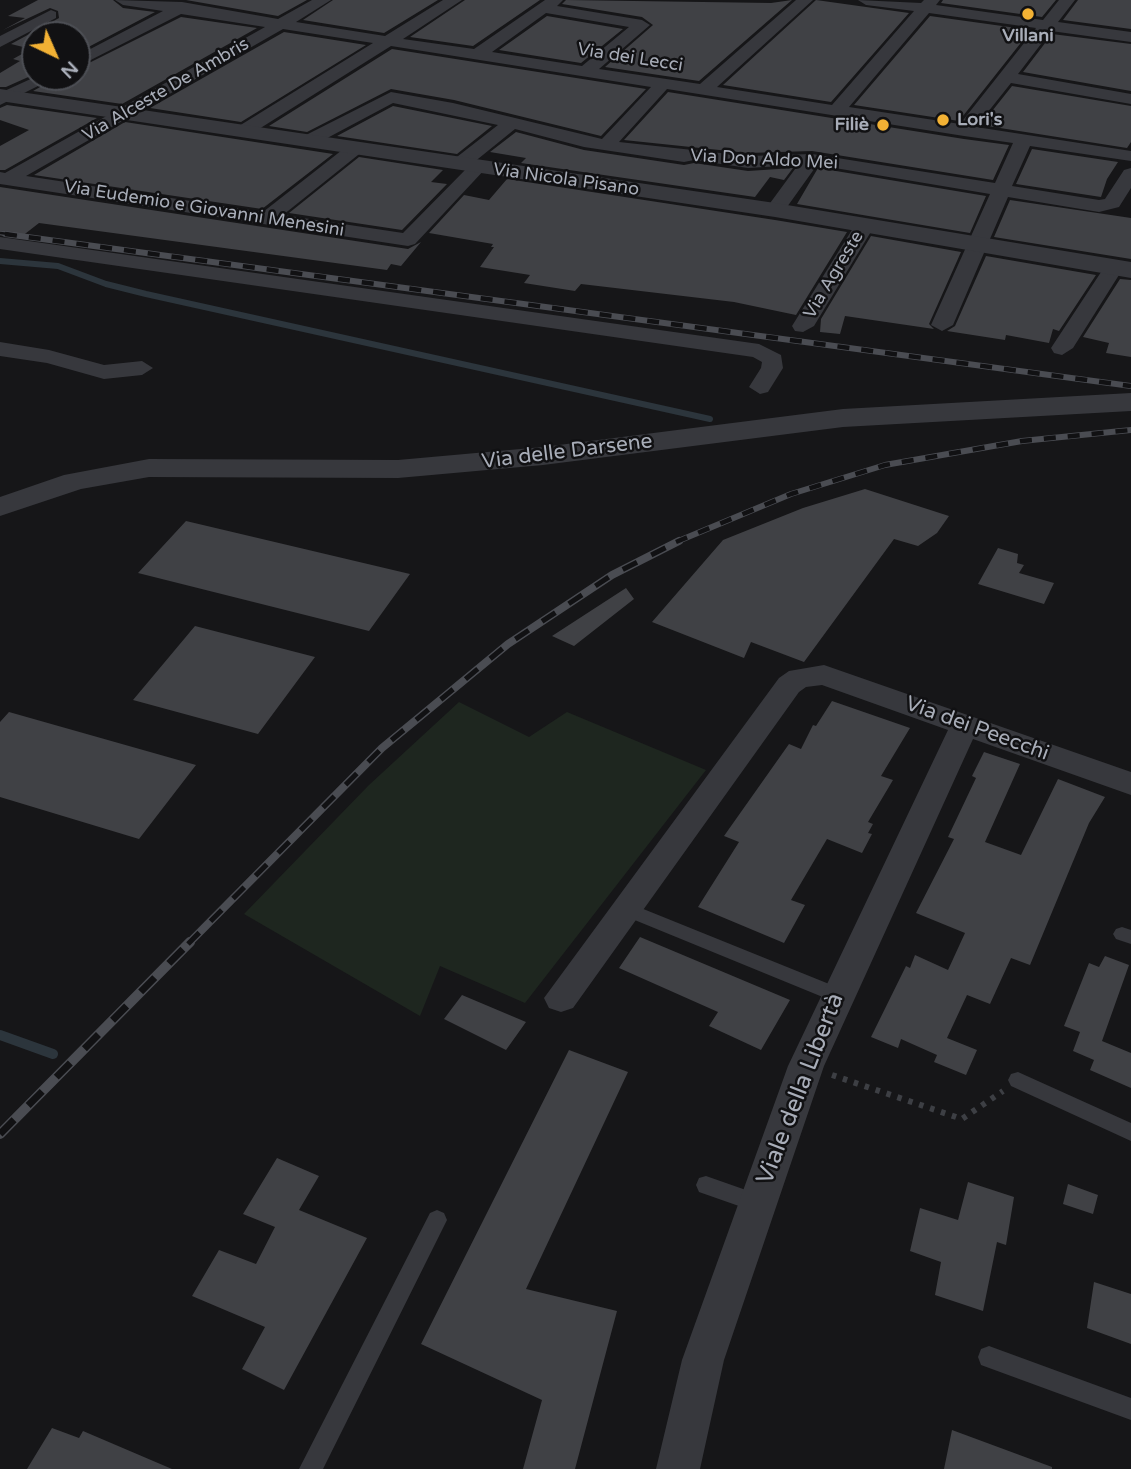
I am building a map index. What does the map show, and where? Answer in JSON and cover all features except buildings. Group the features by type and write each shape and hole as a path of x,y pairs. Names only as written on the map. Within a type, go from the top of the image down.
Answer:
{"street":[{"name":"Via dei Lecci","path":"123,0 1131,156"},
{"path":"91,55 195,0"},
{"name":"Via Alceste De Ambris","path":"4,179 126,113 323,0"},
{"path":"246,130 454,0"},
{"path":"705,89 806,0"},
{"path":"866,0 929,4 1131,37"},
{"path":"964,131 1067,0"},
{"path":"477,55 549,4 642,25 587,70"},
{"path":"837,110 929,4"},
{"path":"0,42 51,15"},
{"path":"1007,77 1131,99"},
{"path":"607,144 664,83"},
{"path":"2,97 21,89"},
{"name":"Via Nicola Pisano","path":"2,97 246,130 469,166 775,210 1123,268"},
{"name":"Via Don Aldo Mei","path":"310,140 391,97 453,108 584,142 684,157 694,154 748,162 812,159 1104,206 1112,203 1131,174"},
{"path":"469,166 512,123"},
{"path":"942,325 1023,140"},
{"path":"266,219 357,147"},
{"path":"775,210 812,159"},
{"name":"Via Eudemio e Giovanni Menesini","path":"4,179 408,240 469,166"},
{"name":"Via Agreste","path":"803,326 864,225"},
{"path":"0,243 759,351 773,360 772,368 760,387"},
{"path":"1062,348 1123,268"},
{"path":"0,349 49,357 104,372 142,368"},
{"name":"Via delle Darsene","path":"2,506 75,481 149,468 398,469 486,463 881,414 1131,402"},
{"name":"Via dei Peecchi","path":"626,909 789,685 805,676 824,675 1131,784"},
{"name":"Viale della Libertà","path":"678,1469 703,1360 806,1066 836,995 965,724"},
{"path":"561,998 626,909"}],"lane":[{"path":"626,909 836,995"},
{"path":"1018,1080 1131,1132"},
{"path":"706,1185 757,1203"},
{"path":"311,1469 437,1220"},
{"path":"989,1357 1131,1409"}],"path":[{"path":"806,1066 962,1119 1018,1080"}],"shaded area":[{"path":"459,702 529,737 567,712 706,770 525,1003 440,966 420,1016 244,914 369,785"}],"waterway":[{"path":"0,261 58,266 106,284 146,294 710,419"},
{"path":"0,1035 53,1054"}],"railway":[{"path":"0,233 18,235"},
{"path":"5,234 1131,386"},
{"path":"676,542 791,494 885,465 1022,441 1131,430"},
{"path":"188,944 382,748 508,644 612,575 679,541"},
{"path":"0,1134 190,942"}],"place":[{"name":"Villani","path":"1028,14"},
{"name":"Lori's","path":"943,120"},
{"name":"Filiè","path":"883,125"}]}
